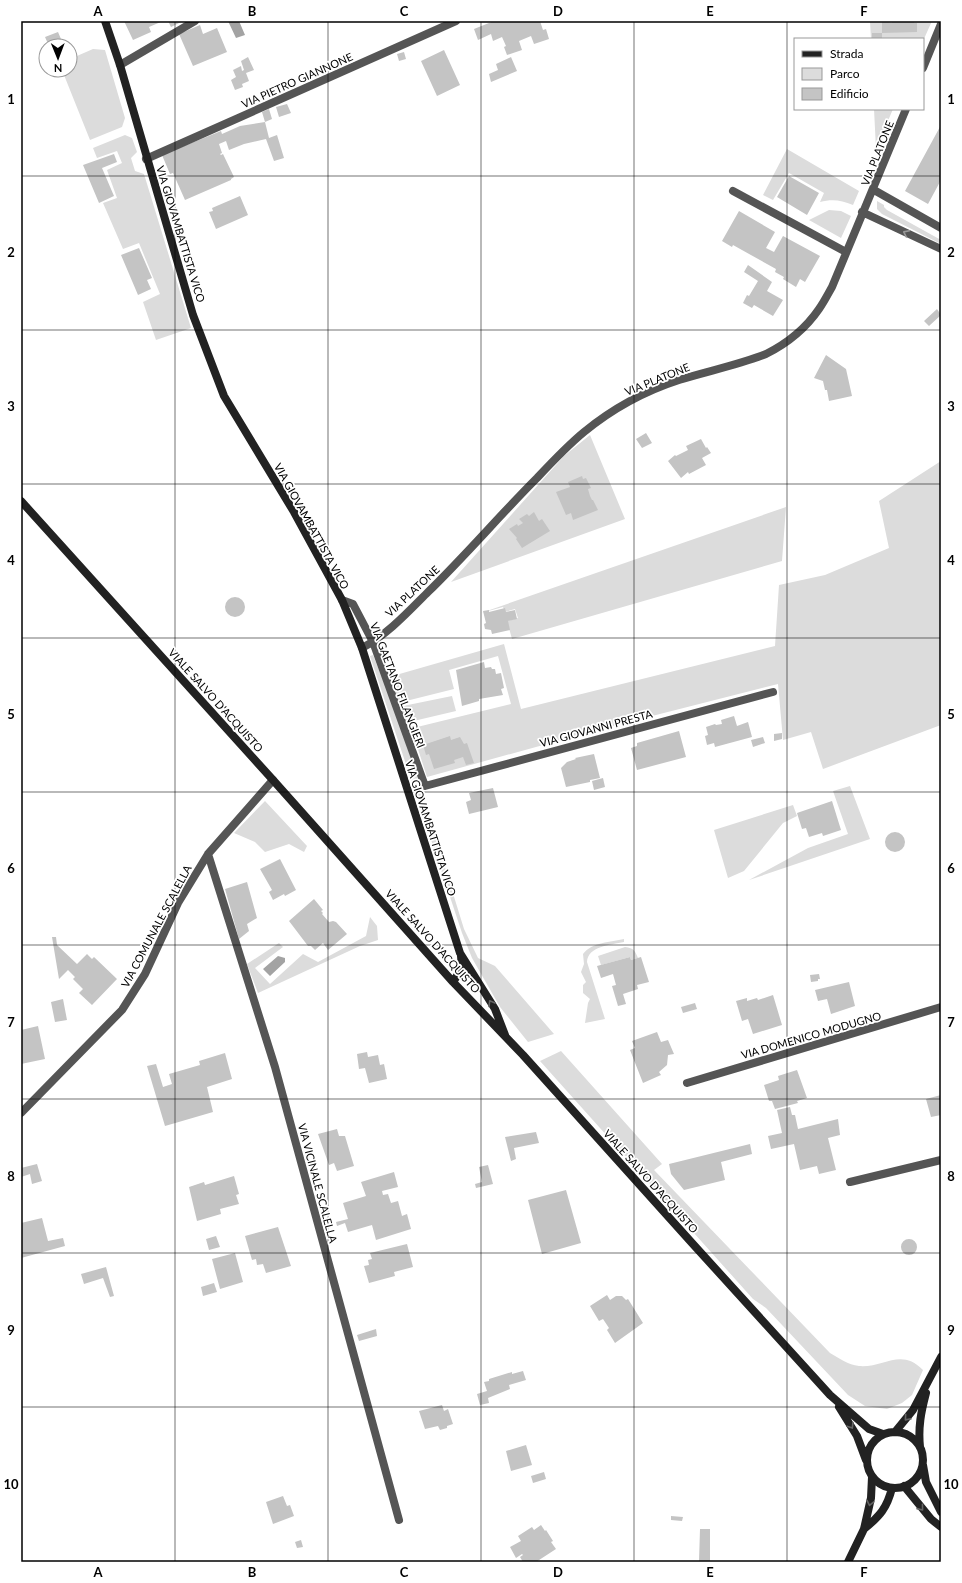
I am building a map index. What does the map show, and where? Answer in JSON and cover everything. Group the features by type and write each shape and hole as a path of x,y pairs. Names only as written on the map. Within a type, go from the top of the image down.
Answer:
{"street":[{"name":"VIA GIOVAMBATTISTA VICO","path":"105,21 120,65 146,158 193,314 224,396 294,512 342,600 362,648 460,953 495,1009 507,1039"},
{"path":"120,65 195,21"},
{"name":"VIA PIETRO GIANNONE","path":"146,158 456,21"},
{"path":"924,66 938,39 941,24"},
{"name":"VIA PLATONE","path":"362,648 373,642 410,610 453,568 503,512 556,458 584,432 608,414 636,398 677,381 766,354 796,334 819,310 832,287 862,212 874,190 906,110"},
{"path":"874,190 941,228"},
{"path":"732,191 846,252"},
{"path":"862,212 941,250"},
{"name":"VIALE SALVO D'ACQUISTO","path":"21,501 453,982 507,1039 830,1395 869,1429 883,1434"},
{"name":"VIA GAETANO FILANGIERI","path":"342,600 354,604 373,642 425,786"},
{"name":"VIA GIOVANNI PRESTA","path":"425,786 773,692"},
{"name":"VIA COMUNALE SCALELLA","path":"21,1113 122,1010 145,974 178,904 208,854 273,780"},
{"name":"VIA VICINALE SCALELLA","path":"208,854 275,1067 399,1520"},
{"path":"453,982 462,968 460,953"},
{"name":"VIA DOMENICO MODUGNO","path":"687,1083 941,1008"},
{"path":"850,1182 941,1160"},
{"path":"895,1432 913,1410 941,1357"},
{"path":"920,1448 919,1431 921,1413 931,1378"},
{"name":"VIALE SALVO D'ACQUISTO","path":"830,1395 857,1436 867,1460"},
{"path":"923,1463 917,1478 904,1486 892,1488 885,1486 872,1477 868,1469 868,1452 876,1438 883,1434 895,1432 910,1436 920,1448 923,1455 926,1482 941,1512"},
{"path":"848,1562 864,1529 871,1498 872,1477"},
{"path":"904,1486 931,1519 941,1527"},
{"path":"864,1529 879,1517 888,1502 892,1488"}],"green space":[{"path":"870,21 932,21 924,39 871,38"},
{"path":"93,49 105,50 125,118 122,127 90,140 65,78 78,78 78,56"},
{"path":"874,110 893,110 876,149"},
{"path":"125,135 132,138 137,152 131,158 135,171 144,174 191,328 156,340 143,302 160,294 139,243 123,249 103,203 117,198 107,170 122,163 117,151 97,158 93,148"},
{"path":"787,149 859,191 853,205 836,200 820,202 824,193 789,173 773,200 763,195"},
{"path":"877,201 884,205 887,210 941,240 941,244 882,214 877,209"},
{"path":"829,210 841,211 851,216 841,238 809,220"},
{"path":"590,435 625,519 451,582 564,456"},
{"path":"941,461 941,725 823,769 811,732 783,740 778,684 601,729 427,777 415,740 412,741 409,729 511,704 498,656 449,670 454,689 402,702 398,701 389,677 504,644 521,709 775,646 779,585 825,575 889,548 879,501"},
{"path":"786,507 782,561 512,639 507,621 518,618 515,609 505,612 503,607 481,613"},
{"path":"373,655 395,710 464,929 478,958 495,966 554,1034 528,1042 500,1007 472,958 462,933 370,656"},
{"path":"452,696 456,711 405,723 400,710 403,706"},
{"path":"850,786 870,839 749,880 808,848 848,834 833,791"},
{"path":"265,801 307,846 304,852 289,844 265,852 255,842 234,833"},
{"path":"793,805 797,816 783,823 744,871 728,878 714,830"},
{"path":"370,917 377,926 378,940 360,946 258,993 247,964 279,943 283,947 255,968 270,984 303,954 318,962 366,936"},
{"path":"624,939 624,942 606,945 595,949 588,957 587,962 605,1019 585,1023 590,999 583,993 583,985 586,982 581,972 584,964 583,954 591,947 596,945"},
{"path":"625,947 634,950 638,958 631,960 630,957 601,965 598,956"},
{"path":"561,1051 662,1164 654,1170 830,1353 847,1363 859,1366 868,1366 900,1359 915,1363 923,1370 912,1395 902,1403 887,1409 865,1406 848,1395 766,1308 753,1299 540,1061"}],"shaded area":[{"path":"228,21 239,21 245,35 236,38"},
{"path":"278,956 285,958 285,962 270,976 263,969"}],"building":[{"path":"124,21 163,21 149,27 151,32 133,40"},
{"path":"168,21 183,21 171,27"},
{"path":"494,21 540,21 543,30 546,29 549,39 534,44 531,36 519,41 522,50 507,55 504,47 506,46 502,37 493,41 491,34 478,40 474,29"},
{"path":"882,21 892,23 892,21 914,21 914,23 917,23 917,32 882,33"},
{"path":"200,25 203,34 217,28 227,52 193,66 179,34"},
{"path":"58,32 61,38 45,38"},
{"path":"872,33 882,33 882,38 872,38"},
{"path":"444,50 460,85 437,96 421,61"},
{"path":"404,52 406,59 399,61 397,54"},
{"path":"248,57 254,70 246,73 249,81 242,84 243,87 235,90 231,80 236,77 233,70 241,66 242,71 244,70 241,61"},
{"path":"511,57 517,71 491,82 489,74 498,70 496,64"},
{"path":"287,104 291,113 279,117 276,107"},
{"path":"269,109 272,119 265,122 262,112"},
{"path":"265,122 269,138 277,135 284,158 274,161 266,139 244,144 229,150 226,141 219,144 222,153 220,154 223,154 234,177 231,180 185,200 173,173 170,174 162,155 221,131 222,134 240,126"},
{"path":"941,125 941,180 928,204 905,191"},
{"path":"114,154 117,162 102,168 114,196 99,203 83,165"},
{"path":"789,176 819,193 807,215 777,197"},
{"path":"240,196 248,215 216,229 209,212 213,211 212,208"},
{"path":"739,211 775,232 766,248 774,252 783,236 820,256 805,282 800,279 796,287 775,272 776,269 733,245 732,247 722,241"},
{"path":"139,248 152,278 147,280 151,289 138,295 121,255"},
{"path":"748,265 772,282 767,291 783,300 773,316 754,305 752,308 743,303 747,295 749,296 758,281 744,272"},
{"path":"937,309 941,315 929,326 924,321"},
{"path":"826,355 846,369 852,396 829,401 827,390 825,390 823,381 814,378"},
{"path":"646,433 652,443 642,448 636,439"},
{"path":"701,439 711,453 702,458 706,465 689,474 688,472 681,478 668,461 675,455 676,456 688,450 686,446"},
{"path":"582,476 583,479 586,478 591,488 588,489 590,496 598,510 573,520 571,513 566,515 556,492 570,487 568,482"},
{"path":"534,512 539,521 542,519 550,531 522,548 516,539 517,538 509,529 517,524 518,526 523,523 519,519 527,514 529,516"},
{"path":"235,597 242,600 245,607 242,614 235,617 228,614 225,607 228,600"},
{"path":"505,608 506,612 515,610 517,619 508,621 510,630 492,634 491,630 485,629 484,624 486,623 483,611 489,610 489,612"},
{"path":"484,662 485,668 491,667 492,669 495,669 496,674 501,673 504,688 501,689 503,695 479,699 479,701 462,706 456,670"},
{"path":"734,716 737,726 748,722 752,737 715,747 714,743 707,745 705,736 708,735 706,727 715,724 722,724 721,720"},
{"path":"679,731 686,757 637,770 631,748 637,746 637,743"},
{"path":"782,733 782,739 774,741 774,734"},
{"path":"450,736 451,740 460,737 464,744 467,743 474,763 466,765 463,757 454,760 455,763 434,769 429,754 426,755 423,745"},
{"path":"763,737 765,743 753,747 751,740"},
{"path":"594,754 600,778 590,780 590,782 566,787 561,768 567,762 576,759 575,758"},
{"path":"603,778 605,787 594,790 592,781"},
{"path":"493,788 498,807 469,814 466,802 471,800 469,793"},
{"path":"832,801 841,830 823,836 822,833 809,837 806,828 802,829 797,813"},
{"path":"895,832 902,835 905,842 902,849 895,852 888,849 885,842 888,835"},
{"path":"280,859 296,890 273,900 269,892 272,890 260,869"},
{"path":"247,882 257,918 247,924 249,931 239,939 225,889"},
{"path":"314,899 323,910 321,911 323,913 322,914 329,922 336,922 347,934 328,950 323,943 315,950 311,946 308,946 289,921"},
{"path":"52,937 56,937 57,945 77,964 87,954 92,959 94,957 117,979 92,1005 79,993 83,989 73,979 75,977 68,970 59,979"},
{"path":"630,957 631,960 641,957 649,982 637,985 638,989 623,994 626,1004 618,1006 612,986 616,985 613,974 601,978 597,966"},
{"path":"819,974 820,979 818,979 818,981 811,982 810,975"},
{"path":"849,982 855,1006 831,1014 827,999 818,1001 815,990"},
{"path":"773,995 782,1025 753,1034 748,1019 742,1021 736,1001 747,998 747,1001 757,998 758,1000"},
{"path":"63,999 67,1020 55,1022 51,1002"},
{"path":"695,1003 697,1009 683,1013 681,1007"},
{"path":"38,1026 45,1059 21,1064 21,1030"},
{"path":"657,1032 661,1042 668,1040 674,1054 668,1055 667,1065 659,1072 661,1075 643,1083 630,1050 635,1048 632,1041"},
{"path":"367,1052 368,1057 378,1055 380,1065 384,1064 387,1079 369,1083 365,1068 359,1069 357,1054"},
{"path":"225,1053 232,1079 207,1087 213,1112 165,1126 147,1066 156,1064 163,1087 172,1084 169,1074 200,1065 199,1061"},
{"path":"797,1070 807,1098 797,1101 798,1103 775,1109 772,1101 769,1101 764,1085 779,1080 778,1076"},
{"path":"941,1095 941,1115 931,1117 926,1099"},
{"path":"790,1107 792,1115 795,1115 798,1129 838,1119 840,1135 828,1138 836,1170 819,1174 817,1166 800,1170 794,1144 771,1149 768,1136 782,1133 777,1110"},
{"path":"337,1129 339,1136 345,1136 354,1166 337,1171 334,1163 329,1165 318,1134"},
{"path":"536,1132 539,1143 514,1148 516,1159 511,1161 505,1137"},
{"path":"750,1144 752,1154 721,1162 725,1180 684,1190 671,1174 669,1164"},
{"path":"37,1164 42,1181 32,1184 30,1174 21,1177 21,1168"},
{"path":"488,1165 493,1184 476,1188 475,1184 482,1182 479,1167"},
{"path":"394,1172 398,1187 382,1191 383,1195 388,1194 391,1203 398,1201 402,1216 407,1214 411,1229 376,1240 372,1225 348,1232 345,1223 337,1226 336,1222 348,1219 343,1203 366,1196 361,1182"},
{"path":"234,1176 239,1194 236,1195 239,1204 220,1209 221,1214 197,1221 189,1187 204,1182 205,1185"},
{"path":"566,1190 581,1243 542,1254 528,1200"},
{"path":"42,1218 48,1241 63,1238 65,1246 21,1258 21,1223"},
{"path":"278,1227 291,1266 266,1273 263,1264 257,1265 256,1259 252,1260 245,1236"},
{"path":"216,1236 220,1247 209,1250 206,1239"},
{"path":"909,1239 916,1244 917,1247 912,1254 909,1255 902,1250 901,1247 906,1240"},
{"path":"407,1244 413,1267 394,1272 395,1276 369,1283 364,1266 369,1265 368,1260 372,1259 370,1253"},
{"path":"235,1253 243,1282 220,1289 212,1259"},
{"path":"106,1267 114,1296 110,1297 103,1278 84,1284 81,1274"},
{"path":"214,1283 217,1292 203,1296 201,1287"},
{"path":"607,1295 610,1300 616,1296 622,1296 626,1300 628,1299 643,1323 615,1343 607,1330 609,1328 603,1319 599,1321 590,1306"},
{"path":"376,1329 377,1336 359,1341 357,1335"},
{"path":"523,1371 526,1380 509,1385 510,1389 488,1398 489,1403 480,1405 477,1394 487,1391 484,1382 512,1372 512,1374"},
{"path":"442,1405 444,1411 448,1409 453,1424 440,1430 438,1426 425,1429 419,1411"},
{"path":"526,1445 532,1465 511,1471 506,1451"},
{"path":"544,1472 546,1479 533,1483 531,1476"},
{"path":"283,1496 287,1506 290,1505 294,1516 273,1524 266,1502"},
{"path":"671,1516 683,1517 682,1521 671,1520"},
{"path":"541,1525 553,1541 551,1542 556,1549 536,1562 523,1562 520,1557 523,1555 522,1554 516,1558 510,1547 521,1541 518,1536 532,1527 534,1530"},
{"path":"700,1529 710,1529 710,1562 699,1562"},
{"path":"301,1540 303,1547 297,1548 295,1542"}]}
